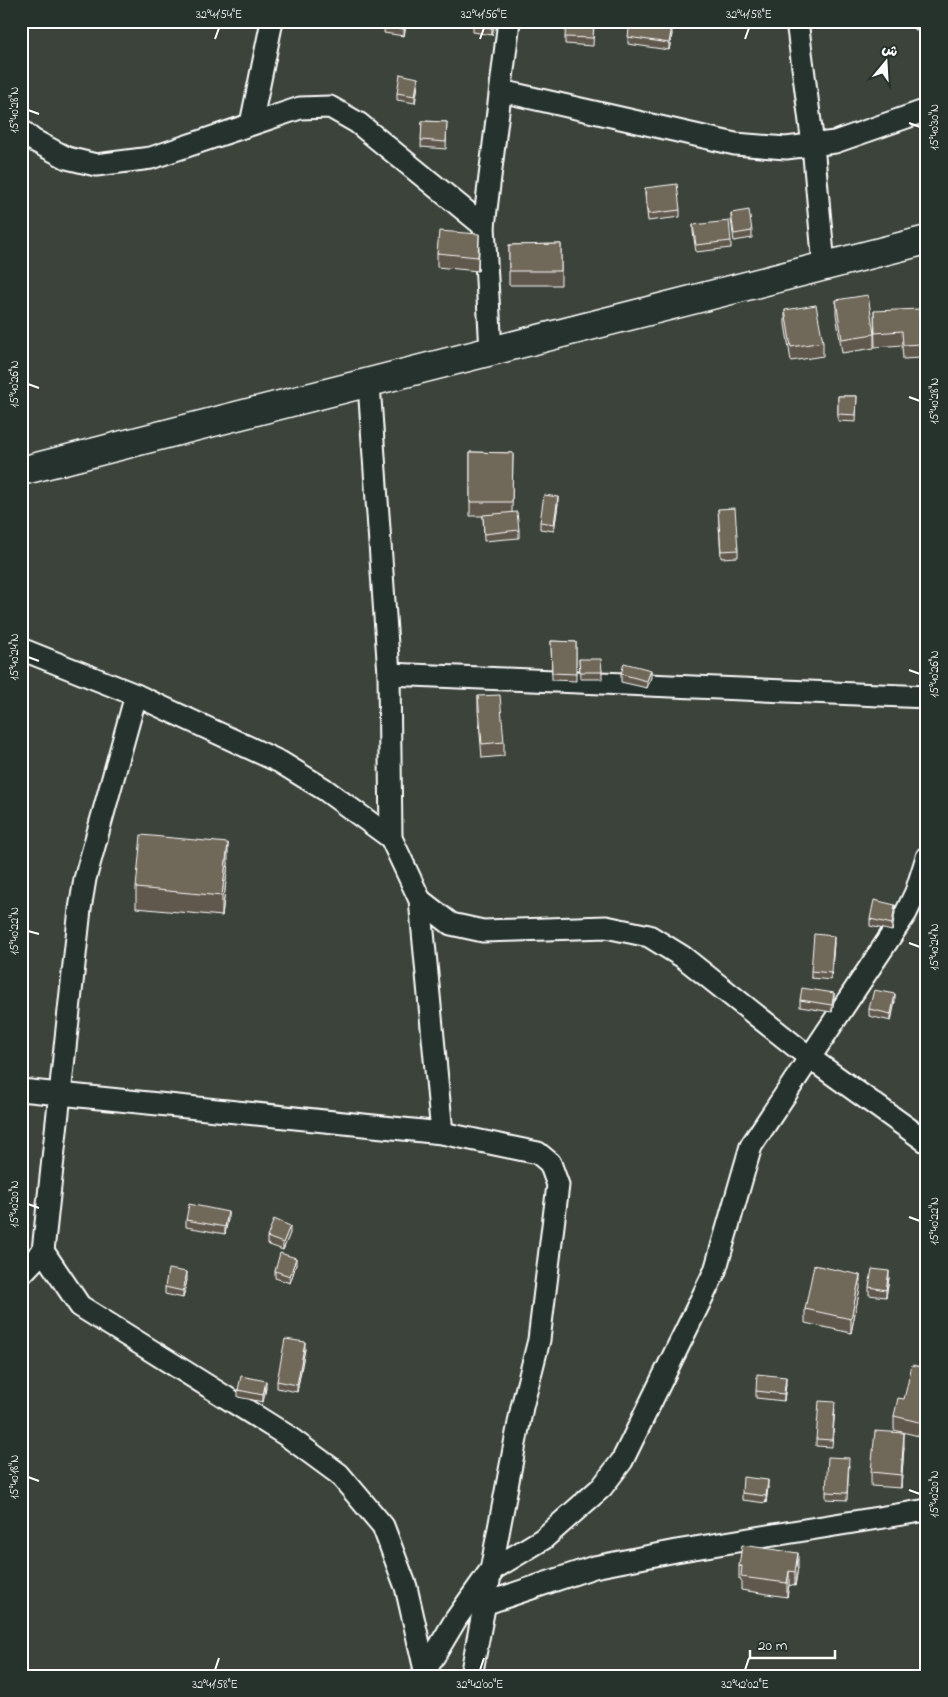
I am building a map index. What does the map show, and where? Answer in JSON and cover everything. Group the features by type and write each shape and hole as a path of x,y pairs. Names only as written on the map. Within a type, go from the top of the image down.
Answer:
{"street":[{"path":"251,124 272,21"},
{"path":"491,351 484,226 509,21"},
{"path":"796,21 813,145 824,266"},
{"path":"500,91 735,144 786,148 835,142 927,110"},
{"path":"21,130 33,140 67,158 96,165 151,158 300,108 330,107 358,123 484,226"},
{"path":"21,471 369,384 927,240"},
{"path":"369,384 389,674 391,838 420,900 442,1133"},
{"path":"21,649 136,695 280,762 324,789 391,838"},
{"path":"389,674 927,697"},
{"path":"21,1274 42,1251 81,902 136,695"},
{"path":"423,1673 456,1619 490,1571 542,1539 602,1487 622,1461 715,1271 751,1146 890,938 919,900 927,857"},
{"path":"420,900 451,924 482,931 606,926 649,936 683,957 810,1058 927,1142"},
{"path":"21,1090 442,1133 538,1153 550,1163 558,1185 539,1340 522,1407 471,1676"},
{"path":"42,1251 80,1306 286,1435 339,1474 383,1526 406,1587 423,1673"},
{"path":"484,1604 594,1567 676,1551 927,1510"}],"building":[{"path":"385,21 406,21 404,29 384,26"},
{"path":"474,21 494,21 492,28 473,25"},
{"path":"566,21 594,21 593,38 565,37"},
{"path":"630,21 672,26 669,43 628,37"},
{"path":"400,74 418,78 415,96 397,93"},
{"path":"422,121 447,122 446,142 421,140"},
{"path":"677,184 680,210 648,214 645,188"},
{"path":"749,210 752,231 734,234 731,213"},
{"path":"729,221 731,241 696,245 693,225"},
{"path":"439,231 479,234 478,257 437,253"},
{"path":"561,244 561,271 509,271 509,245"},
{"path":"868,295 874,334 842,339 836,300"},
{"path":"816,305 823,342 791,347 785,310"},
{"path":"919,309 921,344 903,345 902,331 875,333 874,311"},
{"path":"838,396 857,396 856,415 838,414"},
{"path":"470,452 513,453 512,502 470,502"},
{"path":"544,495 558,497 554,524 540,522"},
{"path":"735,508 738,550 721,551 718,509"},
{"path":"517,512 519,530 484,534 483,515"},
{"path":"551,641 576,642 576,674 552,673"},
{"path":"579,659 601,659 602,672 580,672"},
{"path":"624,663 651,670 647,681 621,674"},
{"path":"500,695 504,742 482,744 478,696"},
{"path":"141,835 228,843 222,896 136,888"},
{"path":"874,900 895,905 892,924 870,919"},
{"path":"814,934 834,936 831,973 811,971"},
{"path":"802,988 834,993 832,1005 800,1000"},
{"path":"874,990 895,994 891,1014 869,1009"},
{"path":"189,1204 228,1212 225,1227 186,1220"},
{"path":"274,1219 290,1226 283,1243 267,1237"},
{"path":"280,1253 296,1258 290,1276 275,1271"},
{"path":"814,1265 860,1275 851,1319 805,1309"},
{"path":"168,1269 187,1272 183,1291 165,1287"},
{"path":"872,1269 889,1271 886,1290 869,1287"},
{"path":"285,1339 305,1342 297,1385 277,1381"},
{"path":"912,1365 927,1368 927,1424 894,1416 898,1398 904,1399"},
{"path":"757,1374 786,1377 784,1394 756,1391"},
{"path":"241,1376 266,1381 263,1395 238,1390"},
{"path":"819,1401 835,1402 832,1440 816,1439"},
{"path":"875,1431 904,1433 901,1475 871,1472"},
{"path":"828,1457 849,1458 847,1493 826,1492"},
{"path":"743,1477 768,1480 766,1496 742,1493"},
{"path":"742,1545 798,1553 795,1572 789,1571 787,1583 741,1577 742,1566 739,1566"}]}
